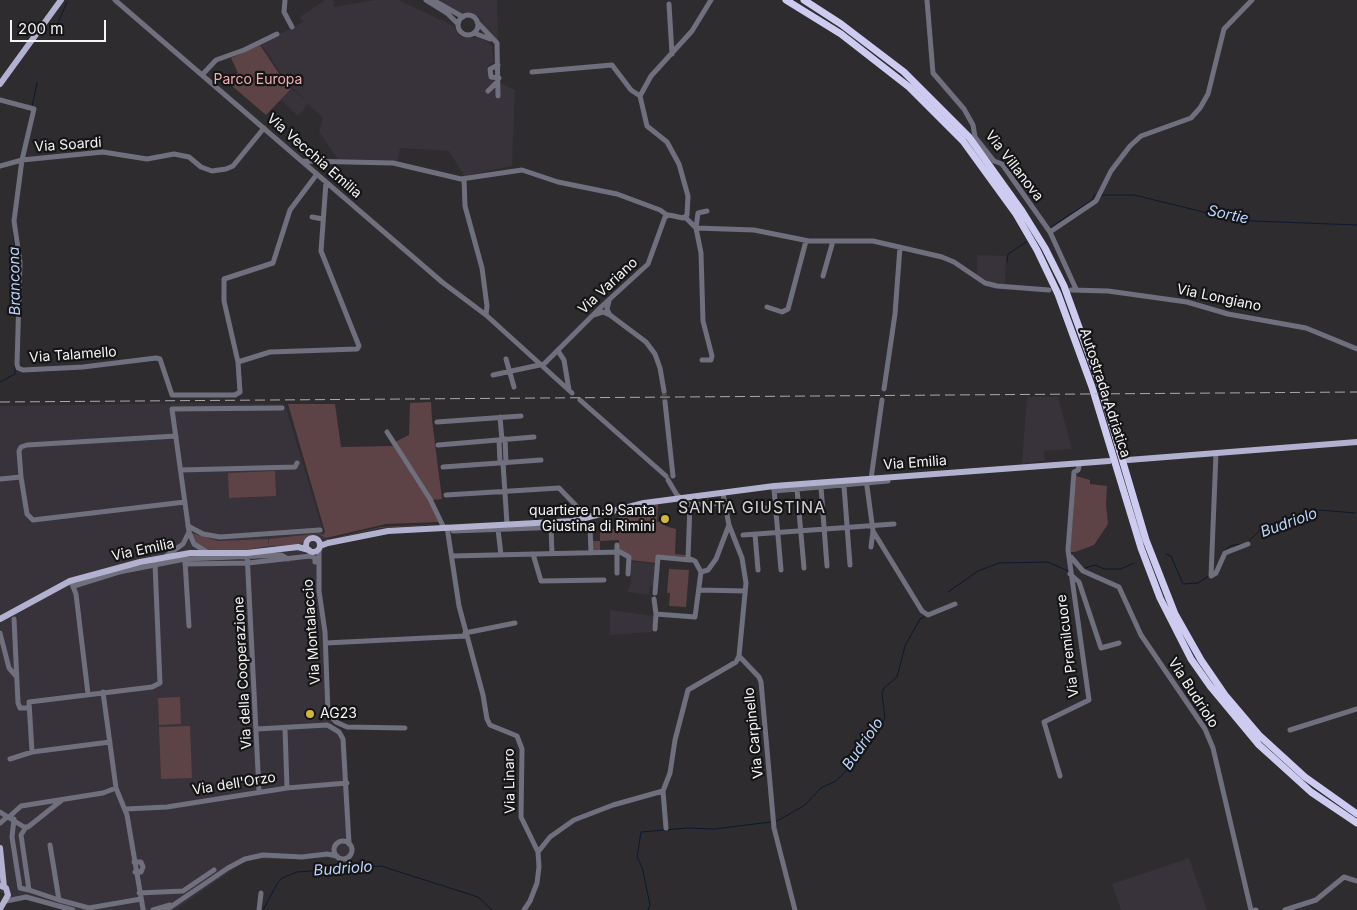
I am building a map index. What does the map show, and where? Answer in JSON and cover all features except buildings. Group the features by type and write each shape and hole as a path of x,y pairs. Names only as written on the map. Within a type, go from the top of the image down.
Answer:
{"highway":[{"name":"Autostrada Adriatica","path":"786,0 841,34 909,87 963,141 1016,214 1037,250 1054,290 1092,388 1114,457 1122,464 1146,540 1167,596 1201,660 1225,695 1259,735 1305,777 1357,814"},
{"name":"Autostrada Adriatica","path":"804,0 841,24 904,72 969,137 1022,211 1069,289 1105,399 1114,457"},
{"name":"Autostrada Adriatica","path":"1122,464 1141,548 1160,598 1196,666 1210,686 1259,744 1311,792 1357,823"}],"main road":[{"path":"0,84 61,0"},
{"path":"1122,464 1216,453 1357,442"},
{"name":"Via Emilia","path":"298,547 310,550 319,545 388,531 448,529 507,524 573,523 587,517 644,503 774,489 1076,464 1114,457"},
{"name":"Via Emilia","path":"1,620 72,584 166,556 185,559 248,558 298,547 312,538 319,545"},
{"path":"308,541 310,550"},
{"path":"0,848 4,888 3,906"}],"street":[{"name":"Via Vecchia Emilia","path":"114,0 442,282 500,328 571,392 564,360 558,352"},
{"path":"285,0 284,12 292,27"},
{"path":"426,0 447,13 458,24 462,33 468,35 474,33 478,28 477,22"},
{"path":"433,0 463,17 471,16 495,40 498,96"},
{"path":"685,217 688,205 684,179 672,148 647,126 640,96 651,76 678,48 711,0"},
{"name":"Via Villanova","path":"927,0 934,73 964,108 973,125 975,137 994,161 1002,164 1050,232 1069,289"},
{"path":"1050,232 1096,201 1111,170 1130,146 1142,136 1191,118 1200,108 1208,94 1224,29 1252,0"},
{"path":"669,4 672,55"},
{"path":"458,24 463,17"},
{"path":"474,33 492,40 497,65"},
{"path":"202,75 216,60 244,50 277,34"},
{"path":"672,45 678,48"},
{"path":"532,72 612,65 631,90 640,96"},
{"path":"488,91 494,87 498,78"},
{"path":"0,100 34,109 22,160"},
{"name":"Via Soardi","path":"0,166 22,160 102,152 147,159 174,154 189,157 201,167 212,171 226,170 233,166 264,128"},
{"name":"Via Talamello","path":"22,160 14,221 20,262 18,368 22,370 83,367 160,359 172,394 235,394 240,392 238,362"},
{"path":"302,161 393,163 464,179 507,170 526,170 558,182 617,194 660,210 667,215 685,217 696,228 754,230 806,241 860,240 900,247 948,259 985,283 997,286 1054,290"},
{"path":"317,174 290,210 273,263 224,279 224,301 238,362 270,352 357,348 360,346 321,251 326,182"},
{"path":"464,179 464,202 482,268 487,306 486,316"},
{"path":"702,360 711,360 712,356 703,321 700,253 696,228 698,213 707,211"},
{"name":"Via Variano","path":"541,365 558,352 594,315 605,311 609,300 648,264 667,215"},
{"path":"312,217 324,219"},
{"path":"767,307 782,312 788,309 806,241"},
{"path":"823,276 833,241"},
{"path":"884,389 896,304 896,280 900,247"},
{"name":"Via Longiano","path":"1069,289 1187,302 1228,314 1306,328 1357,349"},
{"path":"605,311 646,342 655,354 660,368 664,392"},
{"path":"506,359 514,387"},
{"path":"493,375 541,365"},
{"path":"580,400 670,476"},
{"path":"871,547 873,528 868,481 882,400"},
{"path":"665,402 672,466 670,476 677,495 690,506 688,554 690,560"},
{"path":"211,558 194,544 188,529 172,409 282,408"},
{"path":"437,422 521,416"},
{"path":"500,418 507,524"},
{"name":"Via Linaro","path":"386,432 448,529 465,635 482,690 489,722 495,728 517,736 521,744 520,817 538,852 537,883 530,902 524,910"},
{"path":"176,436 21,447 19,451 21,477 27,514 33,520 185,502"},
{"path":"438,445 534,437"},
{"path":"1216,453 1209,571 1211,576 1214,576 1225,553 1248,544"},
{"path":"444,467 541,460"},
{"path":"181,470 295,467 297,463"},
{"name":"Via Premilcuore","path":"1060,776 1044,722 1089,700 1070,574 1071,557 1068,550 1076,464"},
{"path":"0,479 21,477"},
{"name":"Via Emilia","path":"774,489 821,488 868,481 888,481"},
{"path":"844,486 850,565"},
{"path":"446,495 559,488 587,517"},
{"path":"821,488 827,566"},
{"path":"774,489 782,570"},
{"path":"798,489 804,568"},
{"path":"666,828 663,791 670,773 675,740 688,690 736,662 740,656 739,641 745,590 742,558 729,525 723,494"},
{"path":"690,506 725,503"},
{"path":"761,509 776,507"},
{"path":"621,508 621,527"},
{"path":"573,523 590,526 591,553"},
{"name":"Via Emilia","path":"448,529 498,529 523,525 551,527 573,523"},
{"path":"743,535 848,527 873,528 894,524"},
{"path":"701,572 708,570 716,559 729,525"},
{"path":"551,527 552,554"},
{"path":"873,528 925,614 928,615 955,604"},
{"path":"188,529 220,537 320,530"},
{"path":"166,556 183,544 188,529"},
{"path":"498,529 501,555"},
{"path":"755,534 758,570"},
{"name":"Via Montalaccio","path":"319,545 317,559 326,643 328,725"},
{"path":"617,545 617,573"},
{"path":"310,550 317,559"},
{"path":"452,556 617,552 628,555 628,574"},
{"path":"533,554 541,581 604,580"},
{"path":"118,570 185,559 211,558 232,561 248,558 288,559 313,556 317,559"},
{"path":"654,629 658,557 695,561 701,572 695,617 656,614"},
{"name":"Via Budriolo","path":"1071,557 1083,571 1119,587 1140,635 1206,729 1213,748 1251,907"},
{"name":"Via della Cooperazione","path":"248,558 260,792"},
{"path":"185,559 189,626"},
{"path":"32,752 29,702 152,687 160,682 154,564"},
{"name":"Via Premilcuore","path":"1070,574 1079,582 1101,648 1119,643"},
{"path":"72,584 88,694"},
{"path":"700,590 745,590"},
{"path":"14,619 18,706 20,708 29,708"},
{"path":"326,643 371,642 465,635 515,623"},
{"path":"0,633 9,668 16,676"},
{"name":"Via Carpinello","path":"740,656 759,676 761,682 774,828 795,910"},
{"path":"103,692 116,788 126,809 135,872 141,897 147,909 175,903"},
{"path":"1290,730 1357,709"},
{"path":"328,713 336,722 347,727 405,728"},
{"path":"166,910 228,868 245,859 263,855 302,857 327,854 342,859 350,856 352,850 349,844 347,783 343,739 339,732 328,725 257,729"},
{"path":"285,728 287,788"},
{"path":"10,759 32,752 110,742"},
{"name":"Via dell'Orzo","path":"126,809 168,806 287,788 347,783"},
{"path":"116,788 103,793 25,805 17,810 12,818 12,827 20,888 89,908 141,897 183,891 214,870"},
{"path":"538,852 550,837 574,820 612,805 663,791"},
{"path":"29,890 21,835 26,827 32,825 62,800"},
{"path":"0,812 26,827"},
{"path":"0,823 12,818"},
{"path":"327,854 334,850 338,843 343,841 349,834"},
{"path":"343,841 349,844"},
{"path":"50,845 59,900"},
{"path":"334,850 337,856"},
{"path":"16,860 24,859"},
{"path":"134,862 140,862 143,867 141,872 135,872"},
{"path":"1285,910 1316,900 1344,877 1357,881"},
{"path":"4,888 16,894 33,895 73,910"},
{"path":"259,910 261,892"},
{"path":"3,906 26,897 64,907"},
{"path":"1251,907 1256,910"}],"shaded area":[{"path":"325,0 333,0 334,7 375,0 398,0 454,26 459,35 464,38 478,37 488,42 492,46 494,62 487,66 488,77 515,90 512,166 464,176 449,151 400,148 398,161 338,160 319,131 323,118 308,104 298,116 281,100 292,89 308,103 286,81 261,44 303,22 300,17"},
{"path":"438,0 497,0 498,41 481,23 479,17 466,12 460,13"},
{"path":"977,255 1006,256 1005,285 992,283 977,276"},
{"path":"1027,397 1058,397 1072,449 1044,451 1045,461 1022,463"},
{"path":"192,403 285,404 325,537 325,547 321,555 321,595 326,625 331,722 346,741 352,842 355,850 353,857 350,861 342,863 330,858 250,860 241,864 175,910 62,910 27,899 6,902 3,893 0,892 0,406"},
{"path":"630,561 656,564 654,586 650,586 649,595 627,592 631,583"},
{"path":"610,610 654,616 652,632 610,635"},
{"path":"1189,858 1207,910 1121,910 1112,884"}],"green space":[{"name":"Parco Europa","path":"260,45 291,89 266,115 224,79 238,73 231,58"},
{"path":"431,402 442,499 432,500 395,442 409,435 410,403"},
{"path":"288,404 335,404 341,447 393,446 428,500 439,522 386,524 326,538 314,532 323,535 325,532"},
{"path":"275,471 276,496 229,498 228,473"},
{"path":"1076,476 1090,480 1090,484 1107,486 1108,524 1094,545 1070,552"},
{"path":"658,504 657,522 665,522 665,526 676,529 675,554 686,555 686,557 657,555 656,563 630,560 627,554 619,551 619,540 600,541 600,527 622,530 623,510"},
{"path":"441,524 380,528 327,540 324,539 381,527"},
{"path":"192,533 218,541 268,539 269,546 240,551 212,551 197,544"},
{"path":"314,534 324,539 313,535 299,545 269,546 269,539"},
{"path":"593,541 600,541 600,550 593,551"},
{"path":"669,569 689,570 686,607 669,606 670,593 667,593"},
{"path":"180,697 181,724 159,725 158,698"},
{"path":"190,726 192,778 161,779 159,727"}],"waterway":[{"name":"Brancona","path":"57,25 67,2"},
{"name":"Brancona","path":"32,107 37,83"},
{"name":"Sortie","path":"1051,227 1092,200 1095,194"},
{"name":"Sortie","path":"1102,195 1134,195 1228,218 1254,221 1357,225"},
{"name":"Brancona","path":"13,232 17,263"},
{"name":"Sortie","path":"1007,262 1008,254 1026,242"},
{"name":"Brancona","path":"0,382 15,374 15,367"},
{"name":"Budriolo","path":"1249,541 1260,530 1298,514 1319,510 1355,513"},
{"name":"Budriolo","path":"1224,551 1230,546 1240,544"},
{"name":"Budriolo","path":"1166,554 1171,556 1183,584 1198,583 1209,576"},
{"name":"Budriolo","path":"948,592 978,571 999,563 1048,562 1068,571"},
{"name":"Budriolo","path":"1085,568 1095,565 1104,569 1121,569 1134,563"},
{"name":"Budriolo","path":"777,821 805,805 821,788 836,781 851,766 885,719 882,693 884,688 897,677 905,646 920,619 924,617"},
{"name":"Budriolo","path":"648,910 650,905 642,867 637,857 641,832 688,828 714,829 771,822"},
{"name":"Budriolo","path":"263,910 282,878 297,872 381,866 478,897 492,910"}],"tunnel":[{"path":"664,391 665,402"}],"railway":[{"path":"0,402 1357,392"}],"place":[{"name":"quartiere n.9 Santa Giustina di Rimini","path":"665,519"},
{"name":"AG23","path":"310,714"}],"district":[{"name":"SANTA GIUSTINA","path":"752,508"}]}
